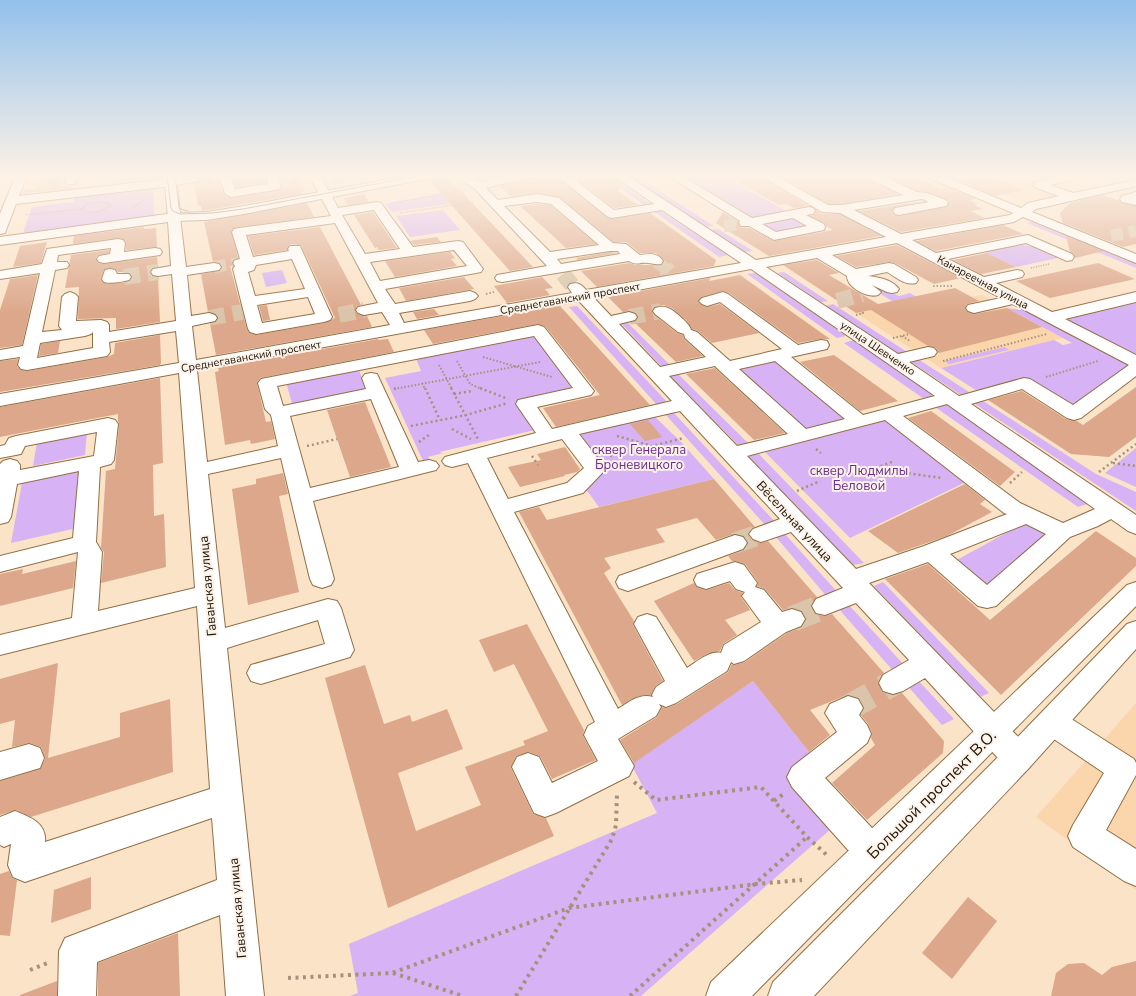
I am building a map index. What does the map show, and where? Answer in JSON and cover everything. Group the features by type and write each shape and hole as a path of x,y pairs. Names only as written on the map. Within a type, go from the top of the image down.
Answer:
{"street":[{"path":"0,241 142,221"},
{"name":"Гаванская улица","path":"174,221 245,996"},
{"path":"272,240 291,238 313,292 332,316 256,329 247,308 240,268 250,267 244,262 239,232 299,221"},
{"path":"340,221 400,329"},
{"path":"387,221 409,252"},
{"name":"Вёсельная улица","path":"512,221 1018,758"},
{"path":"579,221 610,247"},
{"name":"улица Шевченко","path":"688,221 816,306 1136,526"},
{"path":"745,223 753,221"},
{"path":"745,223 774,236 819,228 808,221"},
{"name":"Канареечная улица","path":"870,221 1136,362"},
{"name":"Среднегаванский проспект","path":"0,400 420,325 569,281 674,275 754,265 994,221"},
{"path":"1045,221 1136,259"},
{"path":"701,230 719,227"},
{"path":"1092,241 1111,236"},
{"path":"935,257 1028,239 1067,257"},
{"path":"70,297 66,326 101,325 101,352 27,365 52,252 118,244 117,258"},
{"path":"361,259 458,244 486,281"},
{"path":"546,257 610,247 621,248 637,260 652,258 656,261"},
{"path":"244,262 295,249"},
{"path":"94,261 155,252"},
{"path":"819,253 864,287"},
{"path":"502,278 569,281 631,256"},
{"path":"448,260 456,266 475,268"},
{"path":"0,274 79,263"},
{"path":"158,272 214,267"},
{"path":"864,287 889,267 911,280"},
{"path":"376,286 475,268"},
{"path":"983,282 1021,272"},
{"path":"864,287 874,280 892,289"},
{"path":"247,308 313,292"},
{"path":"364,310 389,308 470,296"},
{"path":"707,300 723,297 796,351"},
{"path":"1051,317 1136,297"},
{"path":"974,308 1015,299"},
{"path":"816,306 837,301"},
{"path":"661,311 663,311 688,332 802,436"},
{"path":"607,322 629,317"},
{"path":"0,355 31,345 102,333 184,323 209,318"},
{"path":"420,325 440,349"},
{"path":"377,392 280,412 274,409 267,383 538,330 585,391 520,402"},
{"path":"655,373 778,355 821,345 896,337"},
{"path":"895,360 928,352"},
{"path":"778,355 860,422"},
{"path":"302,497 420,468 377,392 365,364"},
{"path":"732,454 889,414 1024,383 1074,414 1136,368"},
{"path":"501,508 575,488 595,469 566,431 520,402"},
{"path":"612,728 473,454 685,404"},
{"path":"280,412 322,579"},
{"path":"889,414 1012,508 1062,532"},
{"path":"0,517 7,479 7,451 16,442 108,424 104,460 7,479"},
{"path":"197,470 289,450"},
{"path":"84,624 90,552 84,543 90,462"},
{"path":"932,552 987,599 1062,532 1090,521 1112,509"},
{"path":"825,606 856,585 932,552 1027,515"},
{"path":"761,534 795,522"},
{"path":"0,564 84,543"},
{"path":"628,582 735,543"},
{"path":"528,767 545,802 618,766 599,735 785,622 750,589 735,571 706,580"},
{"name":"Большой проспект В.О.","path":"725,996 1136,591"},
{"path":"0,645 208,594"},
{"path":"212,642 328,608 340,650 260,673"},
{"path":"647,624 665,696"},
{"path":"787,996 1018,758 1136,631"},
{"path":"893,683 928,662"},
{"path":"848,708 840,713 856,734 803,777 860,839"},
{"path":"1052,722 1123,769 1085,836 1136,869"},
{"path":"0,766 29,758"},
{"path":"4,830 15,827 29,835 25,865 227,798"},
{"path":"77,996 78,951 235,890"}],"path":[{"path":"1021,272 1055,263"},
{"path":"931,286 947,283"},
{"path":"854,315 863,313 861,312"},
{"path":"896,337 910,334"},
{"path":"896,337 928,352 942,361 1046,334"},
{"path":"440,349 516,366 550,376 579,392"},
{"path":"440,349 466,376 470,384 493,394 520,402"},
{"path":"440,349 447,379 466,415 473,454"},
{"path":"1024,383 1121,354"},
{"path":"377,392 559,359"},
{"path":"422,383 440,420"},
{"path":"454,394 472,391"},
{"path":"425,423 520,402"},
{"path":"452,429 473,454"},
{"path":"566,431 652,446"},
{"path":"590,461 684,438"},
{"path":"289,450 337,439"},
{"path":"1099,472 1136,444"},
{"path":"875,468 894,461"},
{"path":"1112,463 1136,466"},
{"path":"869,468 943,478"},
{"path":"798,491 820,481"},
{"path":"618,766 656,800 761,788 807,838 836,862"},
{"path":"516,996 612,839 616,825 618,766"},
{"path":"630,996 807,838"},
{"path":"288,978 392,973 569,908 756,884 810,879"},
{"path":"392,973 462,996"}],"shaded area":[{"path":"982,295 1063,338 941,368 856,313 921,299 960,299"},
{"path":"1136,703 1136,890 1036,817"}],"green space":[{"path":"27,221 112,221 23,233"},
{"path":"400,221 453,221 460,230 410,237"},
{"path":"668,221 677,221 728,255 719,257"},
{"path":"698,221 707,221 714,226 706,227"},
{"path":"765,221 804,221 812,226 774,233 757,223"},
{"path":"1032,222 1136,264 1136,268 1027,223"},
{"path":"718,229 753,251 743,252 710,230"},
{"path":"1021,245 1037,247 1062,257 1016,267 985,252"},
{"path":"282,270 287,283 266,287 262,273"},
{"path":"784,272 828,301 821,302 777,273"},
{"path":"756,273 846,336 837,338 747,274"},
{"path":"869,284 876,284 899,296 910,293 920,299 897,304 869,287"},
{"path":"1136,298 1136,359 1057,317"},
{"path":"833,304 969,392 961,395 826,306"},
{"path":"577,306 667,402 657,405 569,307"},
{"path":"1007,308 1030,311 1132,365 1072,409 1023,379 979,392 941,368 1054,340 1063,345 1072,343"},
{"path":"625,320 672,367 664,369 619,321"},
{"path":"533,332 579,389 517,403 535,430 439,452 443,453 428,457 432,464 424,463 385,378 421,371 414,354"},
{"path":"854,340 938,398 927,401 844,343"},
{"path":"1005,347 1009,350 949,364 944,361"},
{"path":"775,359 850,420 804,431 733,368"},
{"path":"358,368 368,392 293,407 286,382"},
{"path":"678,374 751,446 741,448 669,375"},
{"path":"980,399 1096,474 1136,492 1136,511 972,402"},
{"path":"946,404 1090,503 1078,507 935,407"},
{"path":"673,412 776,523 766,526 665,414"},
{"name":"сквер Генерала Броневицкого","path":"652,414 681,442 714,479 599,507 585,488 603,472 579,438 582,433"},
{"name":"сквер Людмилы Беловой","path":"884,419 966,482 850,538 763,450"},
{"path":"87,432 85,455 33,466 37,442"},
{"path":"1136,448 1136,487 1105,473"},
{"path":"757,452 864,563 853,565 747,455"},
{"path":"82,471 77,528 11,543 22,483"},
{"path":"1028,521 1052,531 985,590 953,562"},
{"path":"784,533 839,594 828,598 775,536"},
{"path":"883,582 989,693 980,697 874,586"},
{"path":"848,604 906,667 895,673 838,608"},
{"path":"915,677 954,719 942,725 905,683"},
{"path":"753,681 809,752 802,783 832,828 641,996 350,996 358,993 349,944 657,813 631,764"}],"building":[{"path":"280,221 239,227 234,228 231,231 238,258 234,259 232,262 233,266 230,266 247,330 250,333 256,335 324,323 335,318 301,245 290,244 287,250 254,255 248,236 320,227 361,305 357,306 355,311 358,314 367,316 372,327 216,355 210,324 216,322 218,317 215,314 208,312 201,274 219,271 222,266 219,263 213,262 204,222"},
{"path":"358,221 379,221 397,248 379,250 377,247 375,248"},
{"path":"466,221 490,221 533,267 510,271"},
{"path":"537,221 569,221 596,244 566,248"},
{"path":"589,221 662,221 716,260 714,266 597,287 581,271 629,263 636,265 661,265 664,260 656,253 640,253 626,242 614,242"},
{"path":"717,221 737,221 740,227 749,228 774,241 833,230 826,226 825,223 822,221 854,221 881,236 769,256 716,223"},
{"path":"880,221 964,221 901,232"},
{"path":"1063,221 1136,221 1136,244 1123,247 1063,223"},
{"path":"1003,225 1023,234 936,251 916,241"},
{"path":"144,227 144,229 156,228 157,247 126,250 126,242 123,239 118,238 73,244 74,236"},
{"path":"1066,236 1104,251 1075,258 1073,253 1070,252"},
{"path":"437,237 441,242 414,245 410,241"},
{"path":"47,242 41,263 13,267 20,246"},
{"path":"897,245 961,278 934,284 895,263 889,262 856,267 836,256"},
{"path":"109,250 109,253 98,255 96,258 98,263 104,264 157,257 158,267 152,268 150,273 153,276 158,277 160,322 116,329 116,318 78,319 79,287 65,288 71,255","holes":["110,268 115,269 118,272 129,272 132,278 123,283 104,283 101,279 104,270"]},
{"path":"450,252 455,258 451,259 457,266 395,277 385,261"},
{"path":"610,252 617,253 578,260 576,258"},
{"path":"987,253 1016,267 981,274 953,260"},
{"path":"817,260 839,273 829,275 878,304 955,288 979,301 967,304 965,309 968,312 974,314 1007,308 1042,327 939,353 935,347 928,346 871,310 856,313 783,265"},
{"path":"1098,263 1135,279 1050,298 1016,281"},
{"path":"38,275 22,345 0,348 0,310 10,279"},
{"path":"740,275 830,339 798,343 729,293 723,291 702,297 698,302 706,307 720,304 759,333 712,343 698,331 692,329 686,320 672,308 664,305 655,307 652,310 654,315 677,333 683,335 684,339 703,356 676,362 634,322 638,318 636,313 629,311 623,312 608,297 710,278 709,281"},
{"path":"464,277 474,289 406,301 399,288"},
{"path":"542,277 553,288 545,289 550,295 507,303 494,286"},
{"path":"267,305 270,320 263,321 259,306"},
{"path":"560,306 650,405 556,427 543,408 600,395 545,326 538,324 433,344 424,330"},
{"path":"434,309 439,315 417,319 413,312"},
{"path":"160,335 160,365 0,392 0,361 18,359 17,366 21,370 27,371 107,357 114,354 115,343"},
{"path":"378,339 388,339 394,352 260,378 257,383 266,422 271,421 275,439 251,444 250,440 225,445 215,372 219,371 218,368"},
{"path":"60,341 58,353 39,356 41,344"},
{"path":"834,355 898,401 860,411 800,362"},
{"path":"715,368 785,433 754,440 686,374"},
{"path":"160,378 163,463 153,465 154,516 164,514 166,567 101,583 104,552 101,548 106,471 115,469 119,424 118,414 0,437 0,407"},
{"path":"1136,387 1136,437 1109,457 1071,454 988,400 1022,391 1066,419 1077,421 1083,425"},
{"path":"365,402 391,467 350,477 327,410"},
{"path":"931,411 1015,472 1000,486 908,418"},
{"path":"648,420 662,437 645,441 630,424"},
{"path":"565,447 580,469 577,472 520,487 508,467 541,460 537,454"},
{"path":"283,473 288,494 279,496 299,592 248,605 232,489 256,484 256,479"},
{"path":"714,479 755,527 752,528 748,534 752,540 760,543 768,541 817,597 811,605 815,614 825,616 832,614 884,673 878,682 882,692 893,695 902,693 944,741 943,753 867,820 832,783 875,745 871,738 872,733 868,724 861,715 864,707 858,698 847,695 810,710 830,735 809,752 753,681 634,763 620,740 657,717 662,707 667,708 677,704 728,672 732,664 734,665 745,662 787,633 802,627 806,620 802,611 792,608 783,610 765,589 757,586 758,582 745,564 732,561 728,556 744,550 748,544 744,536 734,534 716,540 697,518 656,529 665,542 604,558 611,568 604,573 634,621 633,625 663,681 655,686 651,695 639,696 622,705 519,512 539,507 547,520"},
{"path":"965,484 985,500 980,504 992,512 947,536 898,553 868,531"},
{"path":"1096,531 1136,558 1136,566 1001,695 885,579 928,564 990,620"},
{"path":"76,561 73,588 0,606 0,574 23,569 22,574"},
{"path":"694,583 697,587 706,590 729,583 735,590 743,593 741,597 750,610 725,620 737,635 723,644 720,651 707,654 694,661 654,601"},
{"path":"527,624 584,730 583,736 596,760 552,779 540,756 529,752 516,756 511,768 533,814 546,818 554,836 388,908 325,678 365,665 384,724 410,715 412,722 447,709 463,749 398,773 416,831 481,805 465,767 525,745 523,741 548,731 514,664 494,672 479,640"},
{"path":"58,663 48,758 120,737 120,713 170,699 173,772 31,817 16,810 0,815 0,781 40,769 45,759 41,747 30,743 12,747 15,720 0,724 0,679"},
{"path":"9,871 12,878 17,880 10,936 0,935 0,874"},
{"path":"91,877 91,909 51,923 54,890"},
{"path":"968,897 997,921 952,979 922,953"},
{"path":"178,933 180,996 98,996 98,963"},
{"path":"1136,961 1136,996 1051,996 1056,973 1068,964 1084,963 1102,975 1112,967"},
{"path":"57,981 57,996 20,996 20,995"}],"tunnel":[{"path":"724,226 740,224"},
{"path":"1111,236 1136,231"},
{"path":"656,261 666,269"},
{"path":"214,267 240,263"},
{"path":"666,269 669,272"},
{"path":"124,277 158,272"},
{"path":"563,274 572,285"},
{"path":"837,301 862,294"},
{"path":"339,315 364,310"},
{"path":"629,317 661,311"},
{"path":"209,318 242,312"},
{"path":"735,543 761,534"},
{"path":"792,619 825,606"},
{"path":"848,708 893,683"}]}
